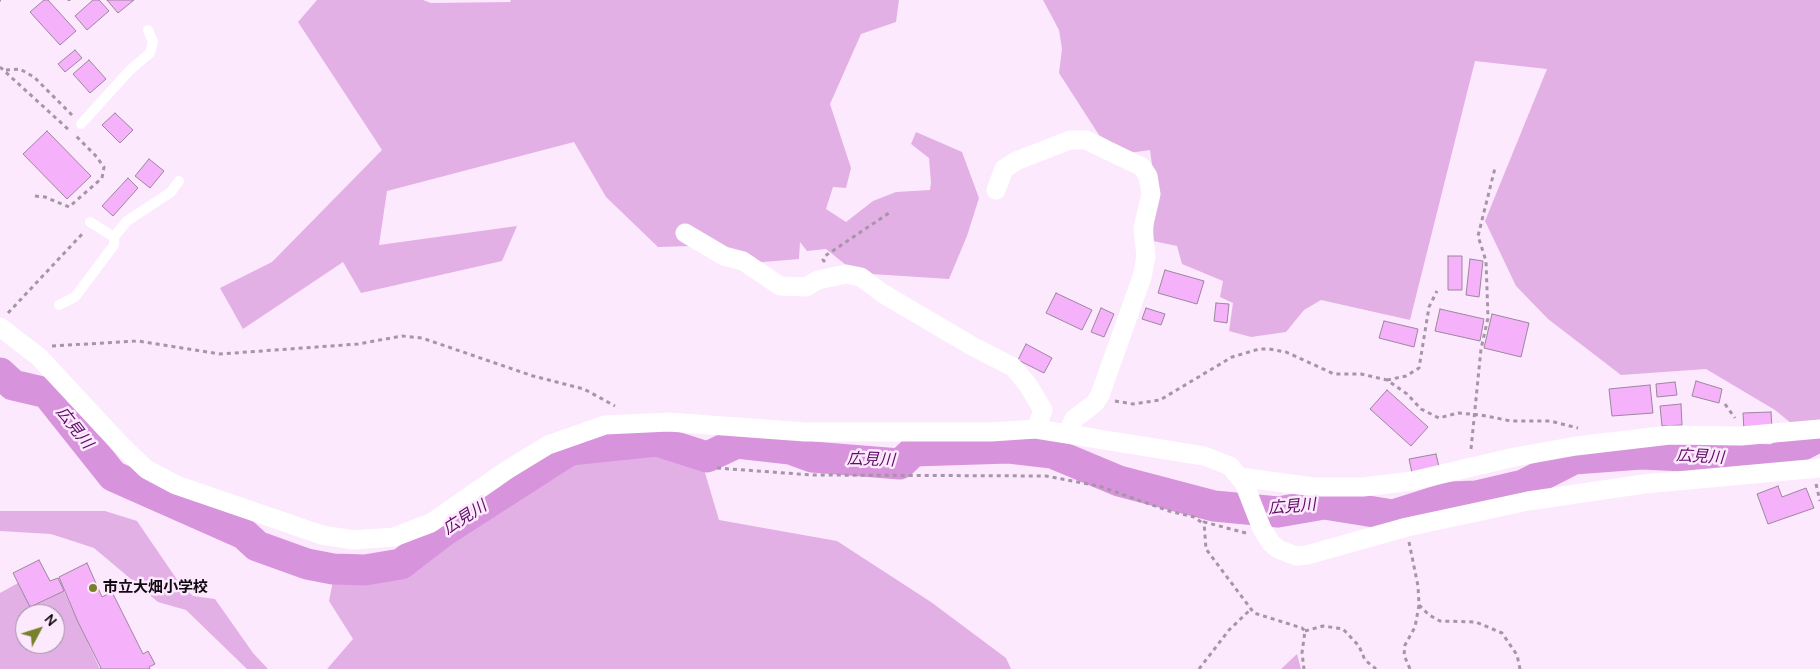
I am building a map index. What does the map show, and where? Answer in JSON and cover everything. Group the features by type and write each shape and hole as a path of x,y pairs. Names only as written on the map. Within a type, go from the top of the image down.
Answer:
{"street":[{"path":"996,190 1004,169 1024,158 1070,140 1086,140 1142,167 1148,176 1151,194 1143,228 1146,257 1142,277 1100,395 1095,403 1074,419 1067,434"},
{"path":"684,233 724,256 743,261 780,286 806,287 818,280 846,274 861,277 882,293 955,336 1013,367 1028,385 1043,410 1036,429"},
{"path":"3,320 29,350 146,469 176,485 322,535 354,540 394,537 431,523 507,470 548,445 605,425 669,422 805,432 991,432 1036,429 1204,456 1230,466 1242,480 1264,532 1278,549 1296,556 1307,555 1407,527 1528,501 1644,484 1820,468"},
{"path":"1242,480 1314,487 1362,487 1412,481 1516,457 1598,444 1670,435 1740,436 1820,429"}],"lane":[{"path":"81,124 130,70 150,53 153,42 148,30"},
{"path":"59,305 75,297 114,245 114,238 128,221 172,192 178,181"},
{"path":"90,222 114,238"}],"path":[{"path":"0,67 6,70 95,155 104,167 102,178 73,206 65,207 44,197 35,196"},
{"path":"6,70 20,69 34,77 81,124"},
{"path":"1470,467 1473,415 1481,349 1488,318 1486,261 1478,236 1495,168"},
{"path":"846,274 844,270 827,264 823,260 825,256 889,213"},
{"path":"3,320 45,275 90,222"},
{"path":"1387,380 1406,376 1419,368 1429,306 1437,291"},
{"path":"29,350 46,346 138,341 220,354 332,347 402,336 422,338 533,376 584,389 624,412 634,424"},
{"path":"1100,395 1118,402 1133,404 1160,400 1232,357 1260,349 1286,352 1334,374 1361,374 1387,380 1431,415 1439,418 1458,414 1511,421 1550,421 1576,427 1598,444"},
{"path":"717,468 812,475 1046,476 1099,486 1169,511 1194,517 1204,524 1264,532"},
{"path":"1204,524 1206,549 1210,557 1254,613 1302,628 1305,631"},
{"path":"1407,527 1418,586 1419,604 1415,627 1406,645 1404,654 1410,669"},
{"path":"1419,604 1429,615 1440,621 1476,622 1502,634 1514,649 1520,669"},
{"path":"1199,669 1228,630 1251,609"},
{"path":"1305,631 1324,626 1343,629 1359,646 1364,660 1376,669"},
{"path":"1304,669 1302,653 1305,631"}],"shaded area":[{"path":"317,0 423,0 431,3 510,2 511,0 899,0 896,22 861,34 830,104 851,168 846,188 833,187 826,209 846,222 873,201 896,192 930,190 929,158 911,144 916,132 962,152 979,198 967,236 949,279 856,273 826,249 807,251 800,242 799,259 751,263 723,245 658,247 606,197 574,142 387,191 379,245 517,226 502,261 361,293 343,262 243,329 220,288 272,262 382,150 298,22"},
{"path":"1043,0 1820,0 1820,447 1775,410 1706,369 1621,375 1548,319 1516,286 1485,221 1547,69 1475,61 1410,320 1321,300 1304,310 1286,332 1251,337 1229,331 1233,303 1220,297 1223,281 1182,264 1177,246 1153,241 1155,187 1150,150 1129,153 1099,135 1059,73 1062,49 1059,30"},
{"path":"650,449 703,466 719,520 837,541 931,602 1006,658 1011,669 327,669 353,639 329,601 333,581 382,578 414,566 570,462"},
{"path":"0,511 105,511 137,521 178,581 193,596 215,599 253,653 268,669 247,669 186,610 158,602 94,548 51,534 0,531"},
{"path":"18,583 29,604 15,604 15,654 65,654 65,604 37,604 64,591 100,669 0,669 0,593"},
{"path":"1297,654 1301,669 1281,669"}],"building":[{"path":"44,0 48,0 76,31 60,45 30,12"},
{"path":"93,0 99,0 109,11 87,30 75,16"},
{"path":"107,0 134,0 118,13"},
{"path":"75,50 82,58 65,72 58,64"},
{"path":"89,60 106,79 90,93 73,74"},
{"path":"115,113 133,130 120,143 102,125"},
{"path":"47,131 91,176 67,199 23,154"},
{"path":"149,159 164,171 150,188 135,176"},
{"path":"128,178 138,188 113,216 102,206"},
{"path":"1448,256 1462,256 1462,290 1448,290"},
{"path":"1470,259 1483,261 1479,297 1466,295"},
{"path":"1165,270 1204,281 1197,304 1158,293"},
{"path":"1056,293 1092,310 1082,330 1046,313"},
{"path":"1216,303 1229,304 1227,323 1214,321"},
{"path":"1101,308 1114,314 1104,337 1091,332"},
{"path":"1146,308 1165,314 1161,325 1142,319"},
{"path":"1440,309 1484,319 1480,341 1435,331"},
{"path":"1492,314 1529,323 1521,357 1484,348"},
{"path":"1384,321 1418,329 1414,347 1379,338"},
{"path":"1026,344 1052,358 1044,373 1018,360"},
{"path":"1696,381 1722,389 1719,403 1692,396"},
{"path":"1675,382 1677,395 1657,397 1656,384"},
{"path":"1650,385 1653,413 1612,416 1609,389"},
{"path":"1387,390 1428,427 1411,446 1370,409"},
{"path":"1681,404 1682,425 1662,426 1660,406"},
{"path":"1771,412 1772,429 1744,431 1743,413"},
{"path":"1436,454 1439,467 1412,473 1409,459"},
{"path":"1778,486 1782,497 1806,488 1814,508 1768,524 1757,494"},
{"path":"39,560 50,581 58,578 64,591 36,604 28,604 13,573"},
{"path":"87,563 102,597 112,592 143,654 148,651 155,664 149,667 150,669 100,669 59,577"}],"waterway":[{"name":"広見川","path":"0,373 13,385 47,393 113,476 244,534 257,546 307,564 333,569 365,570 401,564 444,531 570,450 657,441 707,457 737,443 790,449 812,457 900,464 914,451 1009,448 1052,453 1119,481 1214,506 1278,512 1324,504 1393,515 1450,497 1476,496 1523,485 1574,459 1641,454 1774,460 1820,436"}],"place":[{"name":"市立大畑小学校","path":"93,588"}]}
